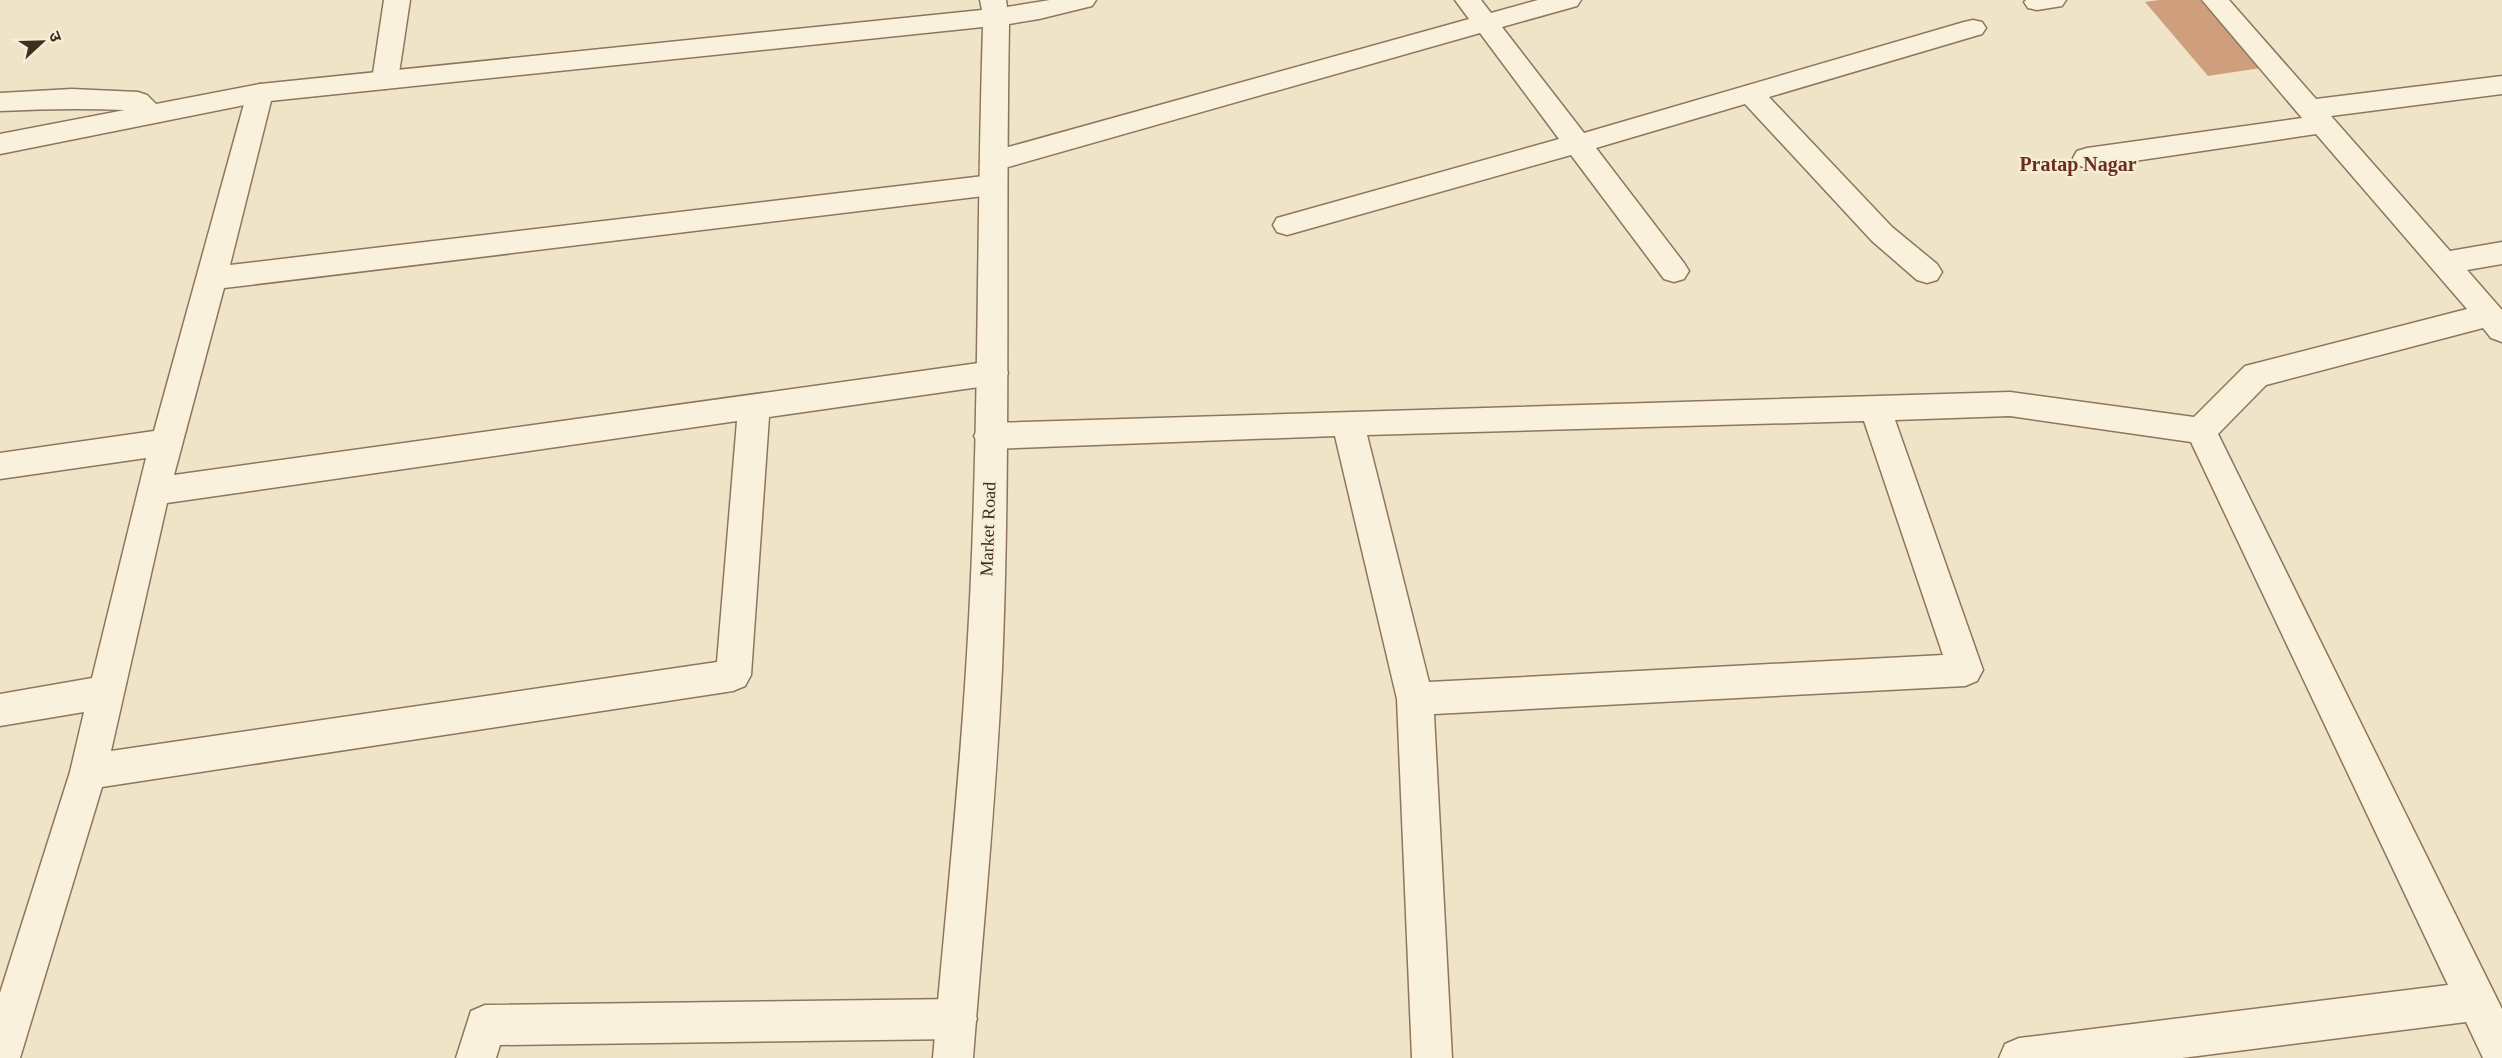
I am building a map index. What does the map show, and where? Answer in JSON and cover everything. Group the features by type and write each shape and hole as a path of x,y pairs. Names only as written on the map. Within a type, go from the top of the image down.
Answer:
{"street":[{"path":"385,80 397,0"},
{"path":"0,144 260,93 995,8 1039,11 1083,0"},
{"path":"1468,0 1674,271"},
{"path":"212,278 993,173 1568,0"},
{"path":"2201,431 2256,375 2496,323 2215,0"},
{"name":"Market Road","path":"953,1058 984,670 993,374 995,8"},
{"path":"1287,225 1577,144 1973,28"},
{"path":"2087,158 2502,85"},
{"path":"1749,92 1882,234 1927,272"},
{"path":"0,1058 6,1022 88,772 153,491 260,93"},
{"path":"0,102 72,98 138,101 153,114"},
{"path":"2444,263 2502,254"},
{"path":"153,491 993,374"},
{"path":"990,436 2010,404 2201,431"},
{"path":"88,772 733,675 754,407"},
{"path":"1415,699 1965,670 1875,408"},
{"path":"1348,423 1415,699 1432,1058"},
{"path":"2201,431 2502,1053"},
{"path":"0,466 167,442"},
{"path":"0,710 107,692"},
{"path":"2019,1058 2477,1001"},
{"path":"476,1058 485,1024 957,1019"}],"building":[{"path":"2200,0 2261,68 2208,76 2145,2"}],"district":[{"name":"Pratap Nagar","path":"2078,164"}]}
